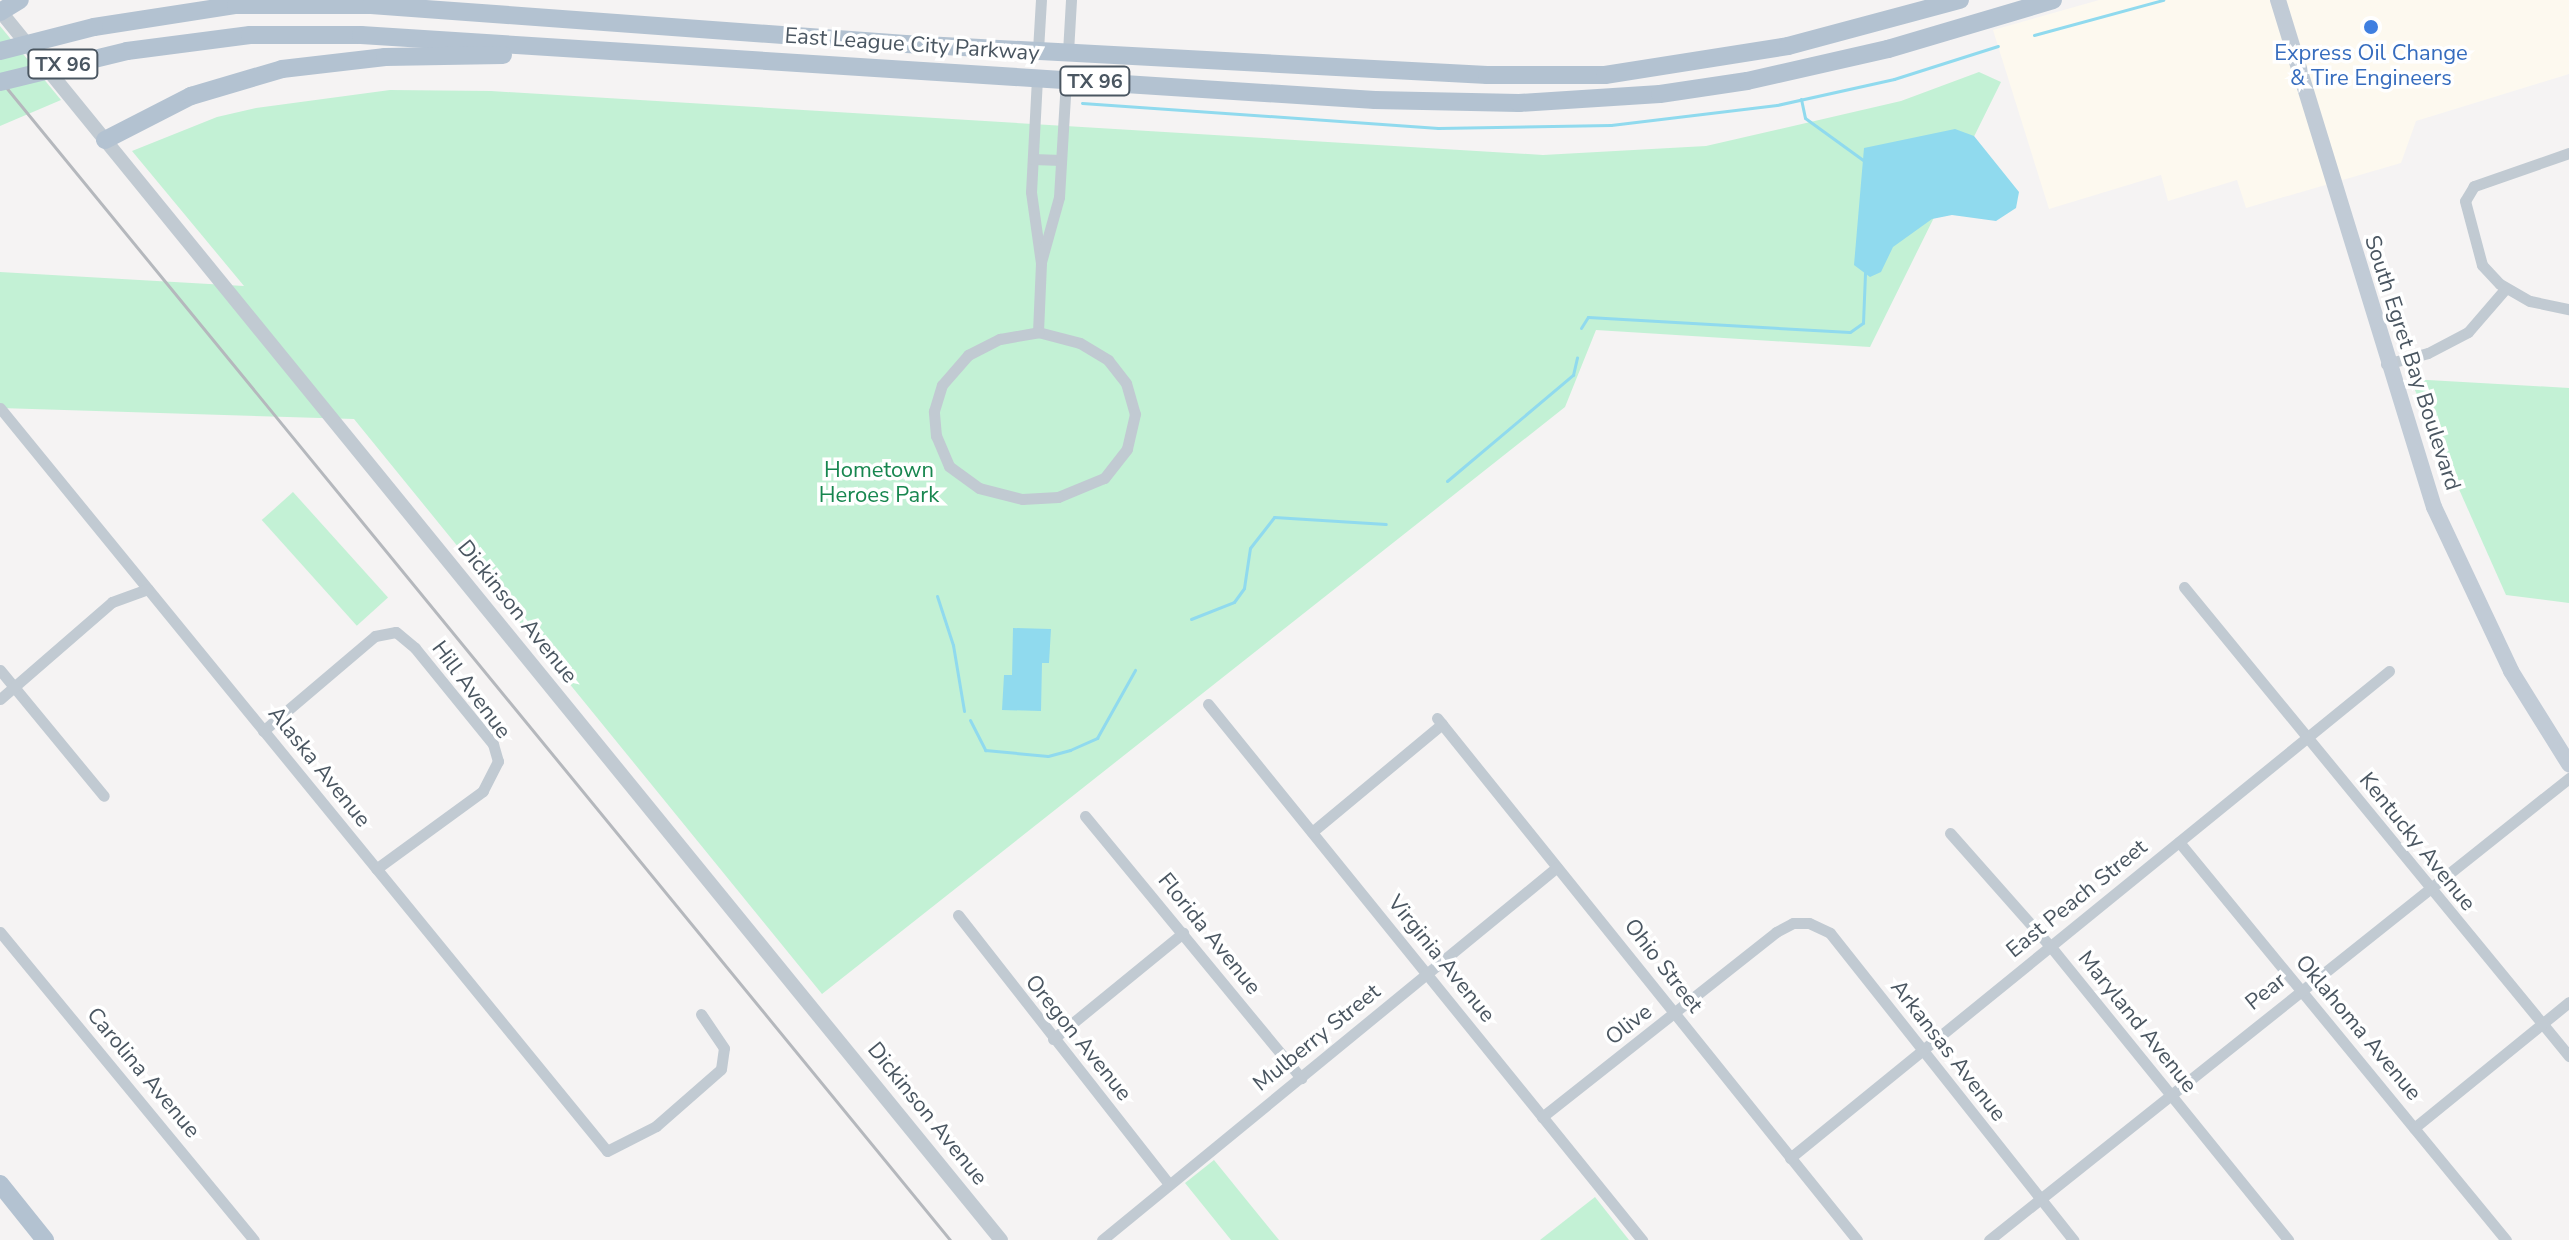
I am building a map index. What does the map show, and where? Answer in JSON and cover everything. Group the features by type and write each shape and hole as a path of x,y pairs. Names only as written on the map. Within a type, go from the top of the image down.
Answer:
{"main road":[{"path":"0,11 20,0"},
{"path":"480,0 544,16"},
{"name":"East League City Parkway","path":"0,51 94,27 236,5 371,5 1068,52 1487,75 1605,75 1788,46 1960,0"},
{"name":"East League City Parkway","path":"0,82 127,51 250,35 361,35 1427,102 1610,99 1818,67 2053,0"},
{"name":"South Egret Bay Boulevard","path":"2278,0 2386,364 2434,507 2511,671 2569,764"},
{"path":"1037,78 1038,50"},
{"path":"1066,79 1068,52"},
{"path":"105,140 205,91 315,63 439,55 664,64 743,59"},
{"path":"0,1184 45,1240"}],"street":[{"path":"1038,50 1041,0"},
{"path":"1068,52 1071,0"},
{"name":"Dickinson Avenue","path":"0,11 1001,1240"},
{"path":"1037,78 1032,212 1041,263 1038,332"},
{"path":"1041,263 1057,214 1066,79"},
{"path":"2569,153 2474,186 2465,201 2482,265 2506,288 2530,301 2569,309"},
{"path":"1033,159 1061,160"},
{"path":"2386,364 2428,353 2468,332 2506,288"},
{"path":"1038,332 1080,343 1108,360 1130,390 1135,423 1127,449 1104,478 1058,497 1022,499 979,488 949,466 936,436 934,411 942,385 968,355 1000,339 1038,332"},
{"name":"Alaska Avenue","path":"0,408 607,1151 656,1126 721,1069 724,1048 701,1014"},
{"name":"Kentucky Avenue","path":"2184,587 2569,1056"},
{"path":"0,699 112,602 148,589"},
{"name":"Hill Avenue","path":"263,731 375,636 396,632 415,648 493,744 498,761 493,780 376,869"},
{"path":"0,670 104,796"},
{"name":"East Peach Street","path":"1790,1158 2389,671"},
{"name":"Virginia Avenue","path":"1208,704 1642,1240"},
{"name":"Ohio Street","path":"1312,832 1439,721 1857,1240"},
{"name":"Pear","path":"1989,1240 2428,887 2569,778"},
{"name":"Florida Avenue","path":"1085,816 1301,1078"},
{"name":"Maryland Avenue","path":"1950,833 2051,947 2288,1240"},
{"name":"Oklahoma Avenue","path":"2179,842 2506,1240"},
{"name":"Mulberry Street","path":"1102,1240 1557,867"},
{"name":"Oregon Avenue","path":"958,915 1169,1184"},
{"name":"Arkansas Avenue","path":"1776,932 1801,922 1824,928 2073,1240"},
{"name":"Carolina Avenue","path":"0,932 254,1240"},
{"name":"Olive","path":"1542,1117 1776,932"},
{"path":"1053,1039 1183,933"},
{"path":"2414,1128 2569,1002"}],"shaded area":[{"path":"2099,0 2569,0 2569,74 2416,121 2401,163 2246,208 2237,180 2168,201 2161,175 2049,209 1993,30"}],"green space":[{"path":"0,26 61,100 0,126"},
{"name":"Hometown Heroes Park","path":"1979,72 2001,82 1870,347 1596,330 1565,407 822,994 354,419 0,408 0,272 244,286 132,151 217,117 256,108 390,90 491,91 1543,155 1706,146 1901,101"},
{"path":"2410,379 2569,388 2569,603 2506,595"},
{"path":"293,492 388,598 357,626 262,520"},
{"path":"1214,1160 1279,1240 1231,1240 1185,1183"},
{"path":"1595,1197 1629,1240 1540,1240"}],"water":[{"path":"1955,129 1974,136 2019,192 2016,208 1996,221 1952,215 1932,219 1893,247 1881,272 1870,277 1854,265 1864,148"},
{"path":"1013,628 1051,629 1049,663 1042,663 1041,711 1002,710 1004,675 1012,675"}],"waterway":[{"path":"2034,35 2163,0"},
{"path":"1082,103 1438,128 1611,125 1777,105 1894,79 1998,46"},
{"path":"1801,99 1805,118 1863,160"},
{"path":"1581,328 1588,317 1850,332 1863,323 1865,273"},
{"path":"1447,481 1573,375 1577,357"},
{"path":"1191,619 1234,602 1244,588 1250,548 1274,517 1386,524"},
{"path":"937,596 953,645 964,711"},
{"path":"970,720 985,750 1048,756 1070,750 1097,738 1135,670"}],"railway":[{"path":"0,80 950,1240"}],"place":[{"name":"Express Oil Change & Tire Engineers","path":"2371,27"}]}
